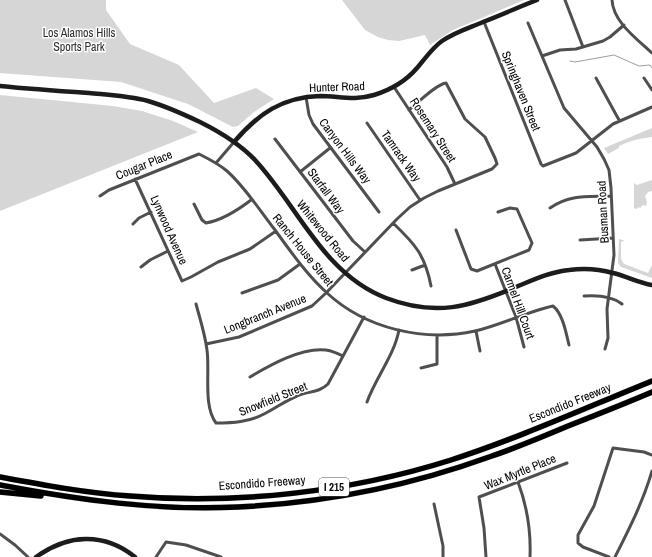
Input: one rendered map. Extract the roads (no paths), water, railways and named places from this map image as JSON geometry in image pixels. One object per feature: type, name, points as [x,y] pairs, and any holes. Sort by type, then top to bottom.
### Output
[{"type":"highway","name":"Escondido Freeway","points":[[0,477],[70,490],[151,498],[247,497],[307,491],[385,477],[449,460],[496,444],[652,381]]},
{"type":"highway","name":"Escondido Freeway","points":[[0,485],[63,497],[129,505],[217,508],[296,502],[356,493],[429,476],[489,457],[652,392]]},
{"type":"highway","points":[[0,492],[34,496],[63,497]]},
{"type":"main road","name":"Hunter Road","points":[[234,142],[250,123],[266,112],[290,101],[306,97],[320,96],[349,98],[362,97],[373,95],[394,87],[417,68],[441,42],[458,32],[537,0]]},
{"type":"main road","name":"Whitewood Road","points":[[0,86],[112,95],[149,101],[181,113],[222,134],[253,158],[262,168],[329,257],[346,273],[365,288],[404,304],[444,308],[464,306],[485,300],[543,276],[584,269],[612,272],[652,285]]},
{"type":"main road","points":[[36,557],[45,551],[60,545],[90,538],[100,539],[114,544],[126,550],[135,557]]},
{"type":"street","points":[[565,0],[583,47]]},
{"type":"street","points":[[612,0],[615,15],[652,53]]},
{"type":"street","name":"Springhaven Street","points":[[484,22],[541,164],[543,166],[576,153],[592,140]]},
{"type":"street","name":"Busman Road","points":[[528,23],[564,108],[592,140],[601,153],[609,170],[611,182],[613,238],[612,272],[606,315],[608,338],[605,349]]},
{"type":"street","points":[[542,56],[560,50],[583,47],[610,37],[624,25]]},
{"type":"street","points":[[596,78],[619,120]]},
{"type":"street","points":[[644,78],[652,90]]},
{"type":"street","name":"Longbranch Avenue","points":[[206,344],[239,337],[312,306],[410,207],[420,200],[492,169],[497,164],[496,158],[485,137],[465,119],[446,83],[437,87],[409,110]]},
{"type":"street","name":"Rosemary Street","points":[[394,87],[447,167],[455,184]]},
{"type":"street","name":"Canyon Hills Way","points":[[306,97],[309,115],[313,124],[380,212]]},
{"type":"street","points":[[592,140],[607,127],[619,120],[652,107]]},
{"type":"street","name":"Tamrack Way","points":[[367,123],[420,200]]},
{"type":"street","name":"Starfall Way","points":[[275,139],[353,241],[365,252]]},
{"type":"street","name":"Hunter Road","points":[[216,163],[234,142]]},
{"type":"street","points":[[300,172],[330,148]]},
{"type":"street","name":"Ranch House Street","points":[[196,154],[199,154],[216,163],[235,179],[311,278],[326,293],[343,306],[364,317],[381,325],[399,330],[418,334],[437,335],[476,331],[553,306],[557,309],[569,345]]},
{"type":"street","name":"Cougar Place","points":[[100,196],[109,190],[196,154]]},
{"type":"street","name":"Lynwood Avenue","points":[[135,179],[182,281],[218,262],[250,249],[276,232]]},
{"type":"street","points":[[550,208],[558,202],[570,198],[611,196]]},
{"type":"street","points":[[194,204],[202,220],[206,223],[232,213],[251,200]]},
{"type":"street","points":[[456,230],[471,269],[477,271],[530,250],[532,243],[517,209],[510,208],[498,212]]},
{"type":"street","points":[[134,224],[139,218],[151,212]]},
{"type":"street","points":[[393,223],[420,252],[431,286]]},
{"type":"street","points":[[580,240],[613,238]]},
{"type":"street","points":[[141,267],[150,260],[168,251]]},
{"type":"street","points":[[242,292],[278,280],[300,264]]},
{"type":"street","name":"Carmel Hill Court","points":[[495,264],[516,317],[524,347]]},
{"type":"street","points":[[412,270],[425,265]]},
{"type":"street","points":[[584,296],[608,297],[619,301],[622,304]]},
{"type":"street","name":"Snowfield Street","points":[[196,304],[206,344],[211,417],[216,423],[241,422],[263,415],[299,395],[323,389],[328,384],[343,356]]},
{"type":"street","points":[[250,377],[298,354],[314,349],[326,350],[343,356],[364,317]]},
{"type":"street","points":[[367,402],[372,388],[393,350],[399,330]]},
{"type":"street","points":[[476,331],[480,351]]},
{"type":"street","points":[[421,368],[437,364],[437,335]]},
{"type":"street","points":[[609,557],[583,547],[578,543],[578,535],[594,506],[613,448],[644,452],[652,455]]},
{"type":"street","name":"Wax Myrtle Place","points":[[486,557],[480,497],[567,463]]},
{"type":"street","points":[[615,557],[635,516],[652,472]]},
{"type":"street","points":[[518,482],[528,521],[530,557]]},
{"type":"street","points":[[434,504],[443,546],[443,557]]},
{"type":"street","points":[[0,534],[28,557]]},
{"type":"street","points":[[156,557],[166,542],[186,545],[221,557]]},
{"type":"waterway","points":[[570,61],[575,62],[614,55],[639,66],[650,65],[652,68]]},
{"type":"park label","name":"Los Alamos Hills Sports Park","points":[[79,40]]}]
